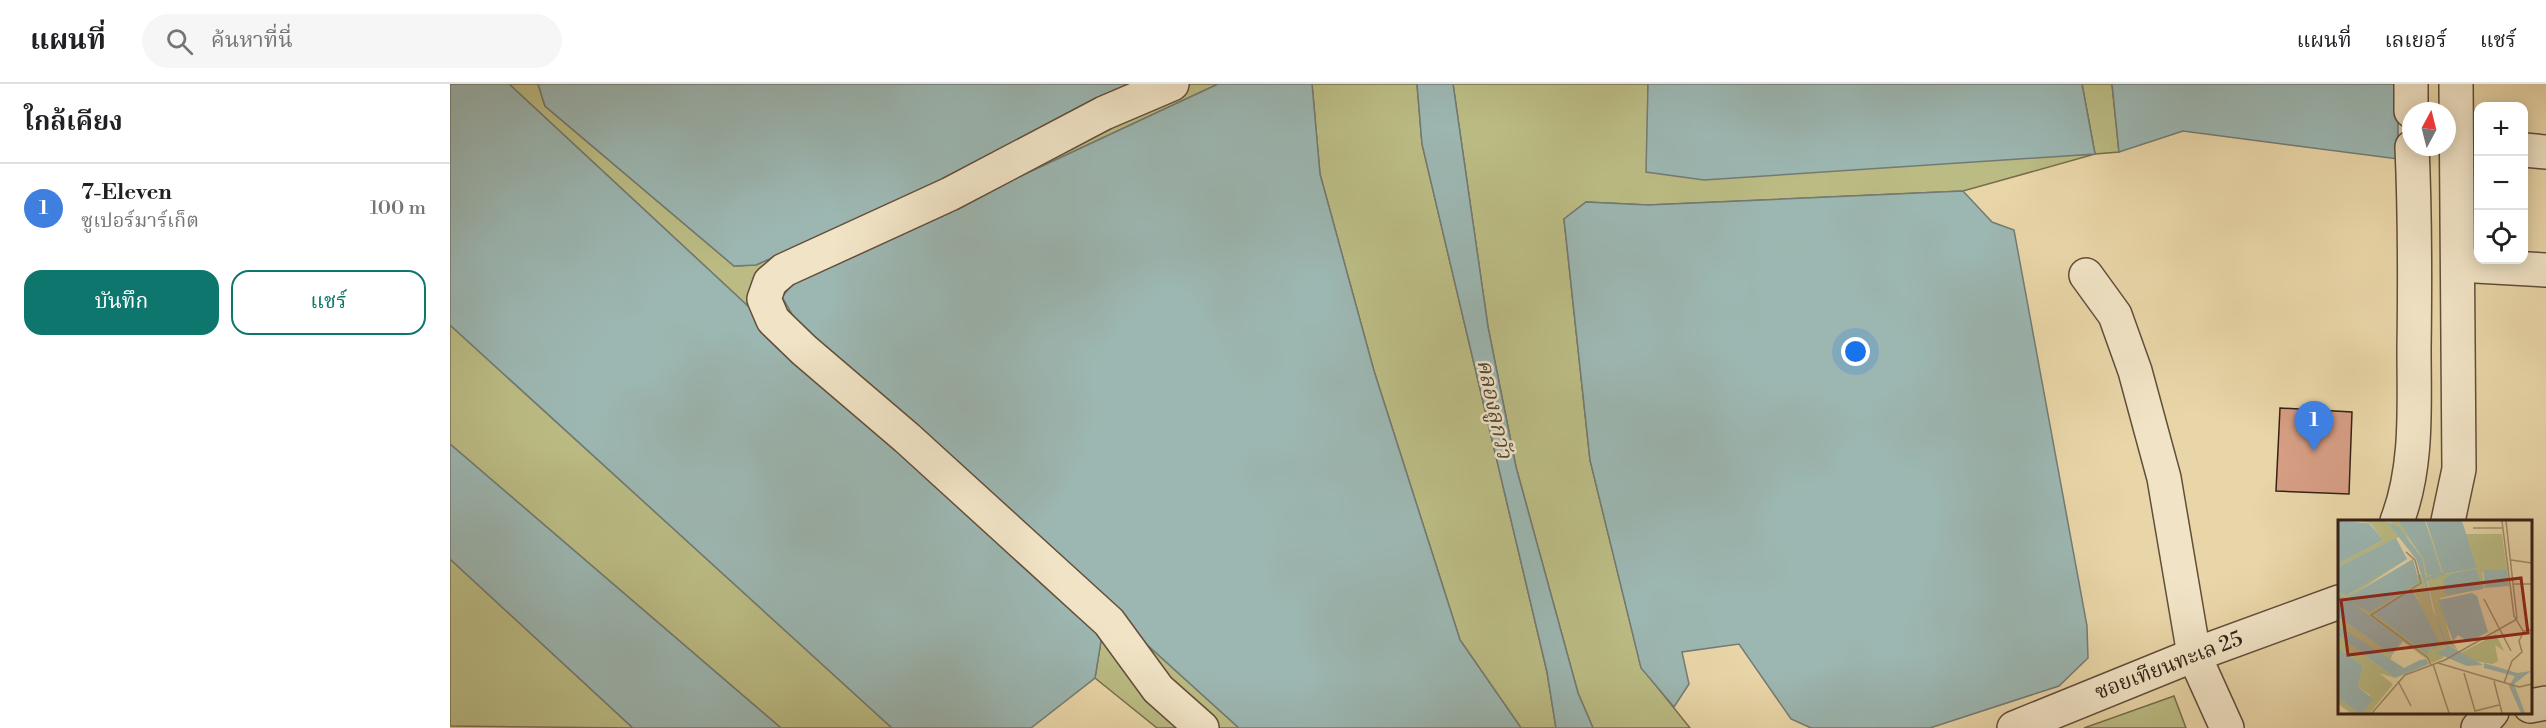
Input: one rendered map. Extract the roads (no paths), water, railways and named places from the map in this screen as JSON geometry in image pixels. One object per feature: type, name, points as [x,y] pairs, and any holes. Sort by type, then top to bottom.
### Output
[{"type":"street","points":[[1172,84],[1104,113],[950,194],[784,270],[770,282],[764,299],[773,320],[804,350],[907,438],[1109,622],[1158,690],[1198,727]]},
{"type":"street","points":[[2411,84],[2411,102]]},
{"type":"street","points":[[2448,520],[2459,469],[2458,265],[2468,145],[2456,84]]},
{"type":"street","points":[[2528,150],[2546,152]]},
{"type":"street","points":[[2406,515],[2412,462],[2415,216],[2412,156]]},
{"type":"street","points":[[2458,265],[2546,270]]},
{"type":"street","points":[[2086,275],[2115,315],[2135,370],[2164,478],[2194,655],[2227,728]]},
{"type":"street","name":"ซอยเทียนทะเล 25","points":[[2014,728],[2334,601]]},
{"type":"street","points":[[2531,706],[2546,703]]},
{"type":"street","points":[[2478,728],[2490,713]]},
{"type":"water","points":[[450,84],[509,84],[1102,635],[1095,678],[1031,728],[892,728],[450,325]]},
{"type":"water","points":[[538,84],[1156,84],[756,265],[734,266],[545,106]]},
{"type":"water","points":[[1218,84],[1312,84],[1320,174],[1374,371],[1460,640],[1521,728],[1239,728],[803,333],[782,297],[794,282]]},
{"type":"water","name":"คลองลูกวัว","points":[[1417,84],[1453,84],[1488,327],[1516,467],[1578,693],[1593,728],[1556,728],[1547,672],[1422,144]]},
{"type":"water","points":[[1648,84],[2082,84],[2095,154],[1704,180],[1646,172]]},
{"type":"water","points":[[2112,84],[2398,84],[2398,159],[2183,131],[2119,152]]},
{"type":"water","points":[[1963,191],[1992,222],[2014,230],[2087,626],[2088,658],[2059,686],[1930,728],[1811,728],[1791,719],[1739,644],[1682,652],[1689,684],[1674,707],[1641,668],[1590,460],[1564,219],[1586,202],[1648,205]]},
{"type":"water","points":[[450,444],[781,728],[633,728],[450,559]]},
{"type":"place","name":"7-Eleven","points":[[2314,451]]}]
